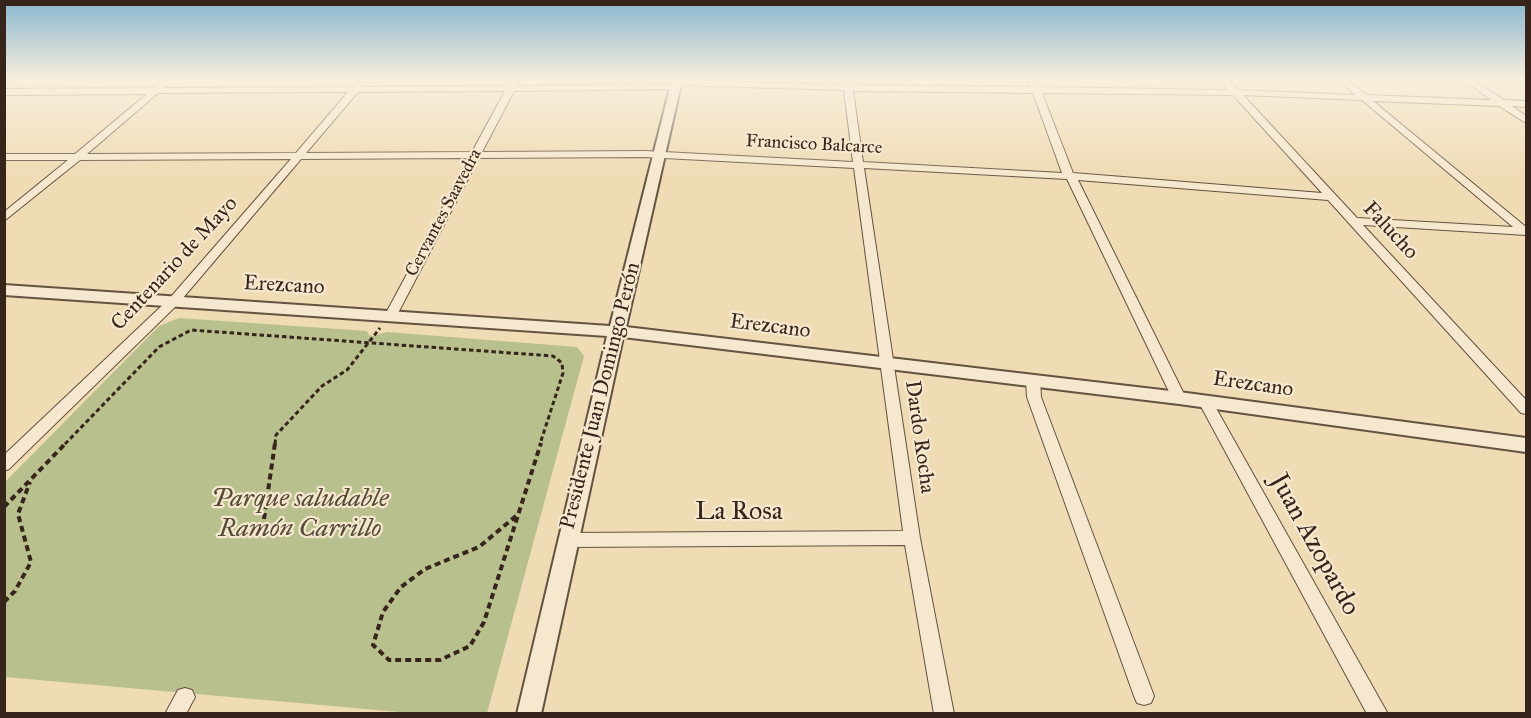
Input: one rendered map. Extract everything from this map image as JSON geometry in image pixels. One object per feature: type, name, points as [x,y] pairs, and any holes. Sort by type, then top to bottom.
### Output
[{"type":"street","points":[[4,218],[129,114]]},
{"type":"street","name":"Centenario de Mayo","points":[[4,465],[173,302],[335,114]]},
{"type":"street","name":"Cervantes Saavedra","points":[[391,315],[497,114]]},
{"type":"street","name":"Presidente Juan Domingo Perón","points":[[529,714],[567,540],[669,114]]},
{"type":"street","name":"Dardo Rocha","points":[[851,114],[912,538],[944,714]]},
{"type":"street","points":[[1045,114],[1065,169],[1071,177],[1179,398]]},
{"type":"street","name":"Falucho","points":[[1255,114],[1527,409]]},
{"type":"street","points":[[1385,114],[1526,232]]},
{"type":"street","name":"Francisco Balcarce","points":[[4,157],[659,155],[1071,177],[1332,197]]},
{"type":"street","points":[[1356,221],[1526,232]]},
{"type":"street","name":"Erezcano","points":[[4,290],[616,331],[1205,401],[1527,445]]},
{"type":"street","points":[[1033,380],[1034,397],[1144,696]]},
{"type":"street","name":"Juan Azopardo","points":[[1205,401],[1378,714]]},
{"type":"street","name":"La Rosa","points":[[567,540],[912,538]]},
{"type":"path","points":[[4,507],[159,347],[191,330],[207,330],[536,354],[553,356],[562,363],[563,373],[484,622],[470,646],[440,660],[389,660],[373,645],[383,612],[401,587],[425,569],[478,547],[516,516]]},
{"type":"path","points":[[264,519],[276,435],[322,386],[347,370],[373,336]]},
{"type":"path","points":[[4,602],[15,591],[31,562],[18,514],[31,480]]},
{"type":"green space","name":"Parque saludable Ramón Carrillo","points":[[179,318],[367,331],[373,336],[387,332],[577,347],[584,356],[487,713],[411,713],[5,677],[5,482],[159,326]]}]
